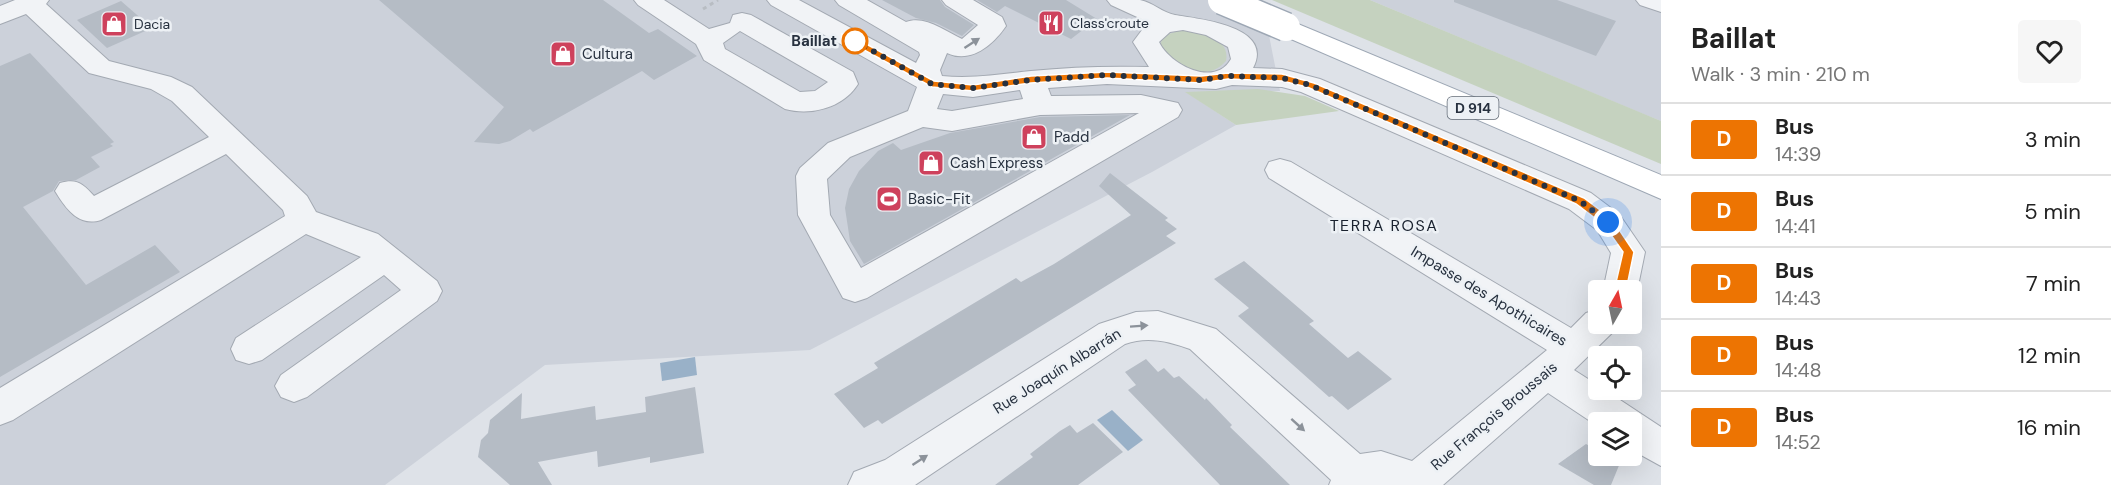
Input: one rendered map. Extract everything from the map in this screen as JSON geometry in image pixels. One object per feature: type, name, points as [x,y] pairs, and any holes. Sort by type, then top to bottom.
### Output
[{"type":"main road","name":"D 914","points":[[1229,22],[1288,24],[1661,178]]},
{"type":"main road","name":"D 914","points":[[1288,24],[1661,188]]},
{"type":"street","points":[[708,40],[778,0],[932,84],[1035,93],[1141,104],[1168,110],[855,288],[814,215],[811,176],[839,150],[920,117],[952,121],[1035,93],[1131,68],[1156,36],[1229,22],[1248,0]]},
{"type":"street","points":[[848,0],[931,47],[934,55],[926,70],[932,84],[920,117]]},
{"type":"street","points":[[864,0],[954,47],[968,48],[993,26],[993,23],[955,0]]},
{"type":"street","points":[[1649,0],[1661,4]]},
{"type":"street","points":[[0,16],[33,2],[99,67],[161,83],[182,94],[296,204],[303,220],[366,243],[386,257],[424,291],[294,386]]},
{"type":"street","points":[[658,2],[708,40],[714,54],[795,102],[822,100],[844,84],[843,78],[742,21]]},
{"type":"street","points":[[1123,2],[1156,36],[1162,66],[1185,77]]},
{"type":"street","points":[[1107,75],[1216,80],[1228,76],[1238,70],[1243,62],[1229,22]]},
{"type":"street","points":[[1229,22],[1282,78]]},
{"type":"street","points":[[1228,76],[1282,78],[1310,85],[1580,201],[1608,222],[1629,252],[1623,280]]},
{"type":"street","points":[[71,191],[90,212],[228,140]]},
{"type":"street","name":"Impasse des Apothicaires","points":[[1280,170],[1587,335]]},
{"type":"street","points":[[0,408],[303,220]]},
{"type":"street","points":[[249,349],[386,257]]},
{"type":"street","name":"Rue Joaquín Albarrán","points":[[868,485],[900,473],[1112,334],[1134,325],[1171,326],[1203,339],[1352,481]]},
{"type":"street","name":"Rue François Broussais","points":[[1415,484],[1587,335]]},
{"type":"street","points":[[1546,371],[1608,412]]},
{"type":"street","points":[[1642,436],[1661,448]]},
{"type":"street","points":[[1352,481],[1363,470],[1375,468],[1388,470],[1415,484]]},
{"type":"shaded area","points":[[0,0],[1262,0],[1280,91],[1186,92],[1236,125],[1152,172],[810,350],[545,365],[385,485],[0,485]]},
{"type":"shaded area","points":[[1370,0],[1661,0],[1661,121],[1641,113]]},
{"type":"green space","points":[[1272,0],[1370,0],[1661,121],[1661,164]]},
{"type":"green space","points":[[1181,30],[1204,34],[1218,41],[1226,53],[1226,61],[1218,68],[1200,72],[1174,61],[1159,49],[1163,36]]},
{"type":"green space","points":[[1258,89],[1305,96],[1339,111],[1236,125],[1185,92]]},
{"type":"water","points":[[695,357],[697,375],[662,381],[660,363]]},
{"type":"water","points":[[1112,410],[1143,440],[1128,451],[1097,420]]},
{"type":"building","points":[[379,0],[603,0],[649,33],[658,29],[697,56],[654,80],[642,71],[533,132],[530,129],[510,141],[499,144],[474,142],[504,107]]},
{"type":"building","points":[[882,0],[940,0],[945,7],[974,25],[962,36],[936,23],[916,18]]},
{"type":"building","points":[[977,0],[1066,0],[1097,19],[1071,39],[1005,6],[997,12]]},
{"type":"building","points":[[1454,0],[1557,0],[1616,21],[1596,56],[1454,2]]},
{"type":"building","name":"Dacia","points":[[121,1],[152,28],[107,48],[77,20]]},
{"type":"building","points":[[30,53],[114,142],[110,144],[113,146],[91,157],[100,167],[76,180],[59,181],[53,191],[23,207],[86,285],[155,245],[180,272],[0,377],[0,66]]},
{"type":"building","points":[[1130,115],[864,264],[850,241],[845,208],[849,189],[859,171],[878,151],[893,143],[901,150],[950,133],[1040,117]]},
{"type":"building","points":[[1110,173],[1168,218],[1165,220],[1177,229],[1166,236],[1176,243],[882,424],[878,420],[864,428],[834,394],[878,368],[874,363],[1016,278],[1021,282],[1054,264],[1131,215],[1099,186]]},
{"type":"building","points":[[1244,261],[1314,321],[1309,324],[1348,358],[1358,351],[1392,379],[1348,410],[1332,396],[1329,397],[1238,316],[1249,308],[1214,279]]},
{"type":"building","points":[[1146,359],[1158,372],[1164,368],[1174,378],[1179,376],[1205,400],[1206,398],[1232,425],[1230,427],[1290,485],[1220,485],[1128,390],[1136,385],[1125,372]]},
{"type":"building","points":[[695,387],[704,453],[650,463],[650,457],[598,467],[597,451],[538,462],[552,485],[510,485],[478,457],[481,440],[488,433],[490,420],[522,393],[521,419],[595,406],[596,420],[646,412],[645,397]]},
{"type":"building","points":[[1093,423],[1123,452],[1078,485],[995,485],[1033,457],[1030,454],[1060,431],[1070,425],[1077,433]]},
{"type":"building","points":[[1586,444],[1588,445],[1588,466],[1619,466],[1611,485],[1594,485],[1558,464]]},
{"type":"bus line","name":"D","points":[[845,36],[932,84],[973,88],[1031,80],[1107,75],[1185,77],[1201,80],[1216,80],[1228,76],[1282,78],[1310,85],[1580,201],[1608,222],[1629,252],[1624,280]]},
{"type":"place","name":"Class'croute","points":[[1051,23]]},
{"type":"place","name":"Dacia","points":[[114,24]]},
{"type":"place","name":"Baillat","points":[[855,41]]},
{"type":"place","name":"Cultura","points":[[563,54]]},
{"type":"place","name":"Padd","points":[[1034,137]]},
{"type":"place","name":"Cash Express","points":[[931,163]]},
{"type":"place","name":"Basic-Fit","points":[[889,199]]},
{"type":"district","name":"TERRA ROSA","points":[[1384,225]]},
{"type":"route","points":[[855,41],[932,84],[973,88],[1031,80],[1107,75],[1185,77],[1201,80],[1216,80],[1228,76],[1282,78],[1310,85],[1580,201],[1608,222]]}]
